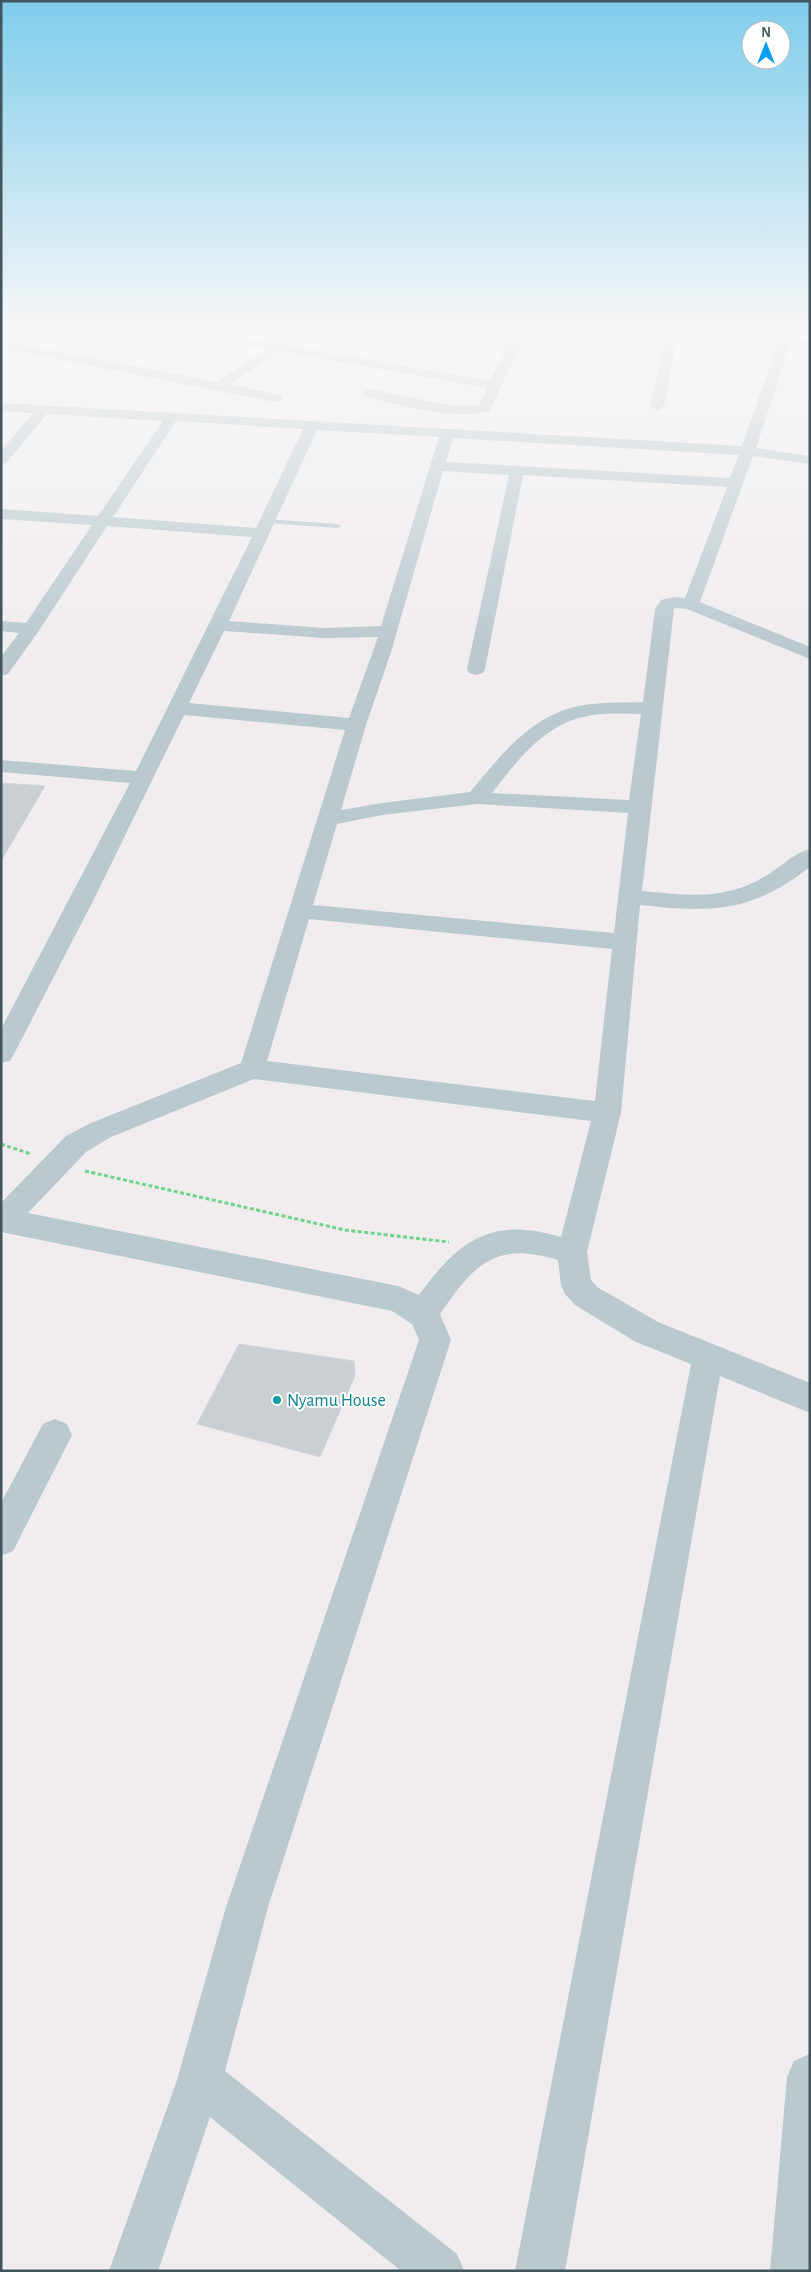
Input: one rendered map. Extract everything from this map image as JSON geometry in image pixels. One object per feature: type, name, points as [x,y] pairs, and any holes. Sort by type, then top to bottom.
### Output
[{"type":"street","points":[[1,460],[19,438]]},
{"type":"street","points":[[1,670],[31,629],[158,438]]},
{"type":"street","points":[[1,1054],[70,924],[306,438]]},
{"type":"street","points":[[252,1068],[356,725],[388,631],[445,438]]},
{"type":"street","points":[[531,438],[748,451],[810,460]]},
{"type":"street","points":[[690,604],[752,438]]},
{"type":"street","points":[[437,466],[736,483]]},
{"type":"street","points":[[476,669],[517,470]]},
{"type":"street","points":[[1,514],[102,522],[264,527]]},
{"type":"street","points":[[810,654],[690,604],[674,602],[667,604],[664,608],[639,807],[607,1113],[572,1252],[576,1285],[586,1296],[647,1332],[810,1398]]},
{"type":"street","points":[[216,625],[324,633],[388,631]]},
{"type":"street","points":[[1,626],[31,629]]},
{"type":"street","points":[[176,708],[356,725]]},
{"type":"street","points":[[477,798],[517,750],[540,731],[560,718],[581,712],[598,710],[651,708]]},
{"type":"street","points":[[1,766],[142,778]]},
{"type":"street","points":[[328,819],[382,809],[477,798],[639,807]]},
{"type":"street","points":[[630,897],[704,903],[732,899],[758,891],[810,856]]},
{"type":"street","points":[[300,911],[625,942]]},
{"type":"street","points":[[2,1220],[76,1144],[101,1130],[252,1068],[607,1113]]},
{"type":"street","points":[[2,1220],[398,1299],[423,1312],[431,1324],[435,1340],[247,1907],[200,2080],[133,2271]]},
{"type":"street","points":[[423,1312],[454,1272],[484,1246],[509,1240],[518,1240],[535,1242],[572,1252]]},
{"type":"street","points":[[540,2271],[708,1356]]},
{"type":"street","points":[[1,1539],[55,1435]]},
{"type":"street","points":[[795,2271],[810,2077]]},
{"type":"street","points":[[200,2080],[440,2271]]},
{"type":"lane","points":[[264,527],[338,526]]},
{"type":"path","points":[[1,1144],[56,1163],[96,1174],[345,1230],[484,1246]]},
{"type":"building","points":[[1,783],[45,786],[1,861]]},
{"type":"building","name":"Nyamu House","points":[[239,1344],[354,1361],[355,1376],[320,1457],[197,1424]]},
{"type":"place","name":"Nyamu House","points":[[277,1400]]}]
